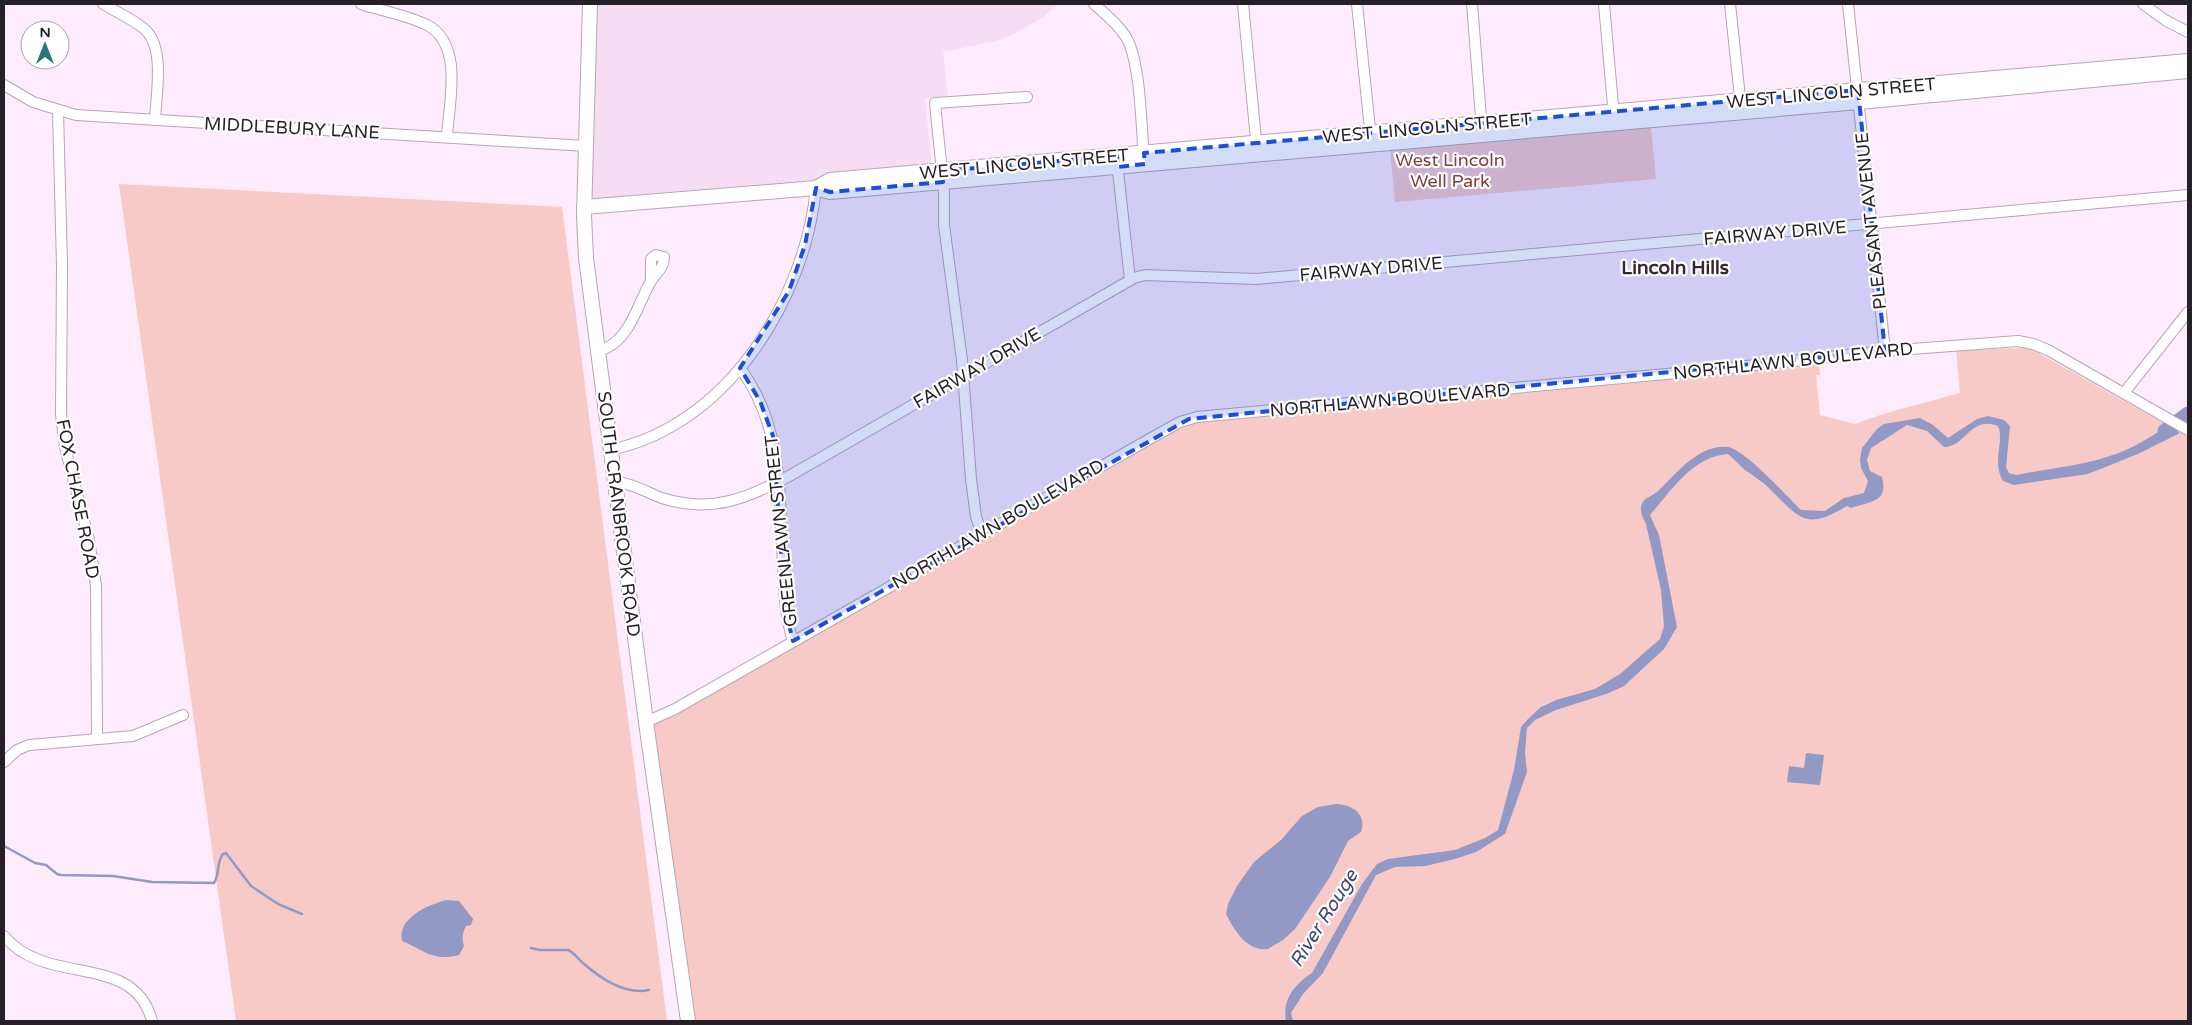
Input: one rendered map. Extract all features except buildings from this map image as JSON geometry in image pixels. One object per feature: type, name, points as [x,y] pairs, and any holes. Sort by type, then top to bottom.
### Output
[{"type":"street","points":[[103,4],[144,28],[155,42],[157,60],[155,120]]},
{"type":"street","points":[[361,4],[428,25],[445,42],[451,63],[447,136]]},
{"type":"street","name":"SOUTH CRANBROOK ROAD","points":[[590,4],[584,207],[586,258],[646,722],[688,1021]]},
{"type":"street","points":[[1094,4],[1122,32],[1131,48],[1145,158]]},
{"type":"street","points":[[1243,4],[1257,149]]},
{"type":"street","points":[[1357,4],[1371,139]]},
{"type":"street","points":[[1472,4],[1482,129]]},
{"type":"street","points":[[1604,4],[1614,118]]},
{"type":"street","points":[[1730,4],[1741,106]]},
{"type":"street","name":"PLEASANT AVENUE","points":[[1848,4],[1885,351]]},
{"type":"street","points":[[2143,4],[2165,20],[2188,32]]},
{"type":"street","name":"WEST LINCOLN STREET","points":[[584,207],[816,188],[830,192],[942,177],[1859,96],[2041,79],[2188,61]]},
{"type":"street","name":"WEST LINCOLN STREET","points":[[2041,79],[2188,71]]},
{"type":"street","name":"MIDDLEBURY LANE","points":[[4,85],[32,102],[58,111],[90,117],[447,136],[586,146]]},
{"type":"street","points":[[982,533],[975,508],[963,376],[948,258],[935,103],[1027,97]]},
{"type":"street","name":"FOX CHASE ROAD","points":[[58,111],[62,265],[61,414],[65,447],[85,525],[96,580],[97,738]]},
{"type":"street","points":[[1117,161],[1130,280]]},
{"type":"street","points":[[610,450],[642,441],[669,427],[717,392],[740,368],[765,334],[789,292],[805,244],[816,188]]},
{"type":"street","name":"FAIRWAY DRIVE","points":[[615,482],[630,484],[671,500],[700,505],[735,501],[777,482],[1130,280],[1151,274],[1256,279],[2188,195]]},
{"type":"street","points":[[598,351],[607,349],[615,342],[634,318],[651,281]]},
{"type":"street","points":[[2124,392],[2188,312]]},
{"type":"street","name":"NORTHLAWN BOULEVARD","points":[[646,722],[675,709],[982,533],[1188,419],[1228,413],[2009,341],[2027,342],[2048,350],[2188,430]]},
{"type":"street","name":"GREENLAWN STREET","points":[[740,368],[756,392],[771,426],[777,482],[785,608],[793,641]]},
{"type":"street","points":[[4,762],[17,750],[29,745],[142,733],[183,716]]},
{"type":"street","points":[[4,936],[16,948],[44,964],[104,975],[123,982],[141,997],[152,1021]]},
{"type":"highlighted area","points":[[1858,90],[1885,351],[1211,415],[1189,419],[793,641],[785,608],[773,436],[760,401],[740,368],[789,291],[805,245],[816,188],[830,192],[943,182],[941,171],[1117,156],[1118,167],[1145,164],[1144,153]]},
{"type":"shaded area","points":[[590,4],[1058,4],[1043,17],[1012,35],[996,41],[943,52],[948,96],[925,98],[933,178],[584,207]]},
{"type":"green space","name":"West Lincoln Well Park","points":[[1651,127],[1656,179],[1395,202],[1390,149]]},
{"type":"green space","points":[[119,184],[562,207],[667,1021],[236,1021]]},
{"type":"green space","points":[[2030,348],[2188,437],[2188,1021],[690,1021],[651,721],[1184,417],[1743,364],[1819,364],[1820,375],[1816,375],[1820,415],[1855,424],[1883,414],[1960,393],[1956,350]]},
{"type":"water","name":"River Rouge","points":[[1988,416],[2004,420],[2010,426],[2006,467],[2009,473],[2016,475],[2077,464],[2113,455],[2149,438],[2168,425],[2180,433],[2138,454],[2088,474],[2014,485],[2003,481],[1998,466],[2000,432],[1998,426],[1981,425],[1974,428],[1958,442],[1944,447],[1927,431],[1907,425],[1871,448],[1867,460],[1870,471],[1882,477],[1883,486],[1883,492],[1876,500],[1851,508],[1847,506],[1833,514],[1812,519],[1796,514],[1766,485],[1745,470],[1728,454],[1715,456],[1693,468],[1650,515],[1659,535],[1677,627],[1664,649],[1624,686],[1609,693],[1556,710],[1535,720],[1527,728],[1525,753],[1527,772],[1505,834],[1476,852],[1455,859],[1425,866],[1395,867],[1376,875],[1323,973],[1303,994],[1291,1013],[1293,1021],[1286,1021],[1286,1006],[1291,993],[1300,982],[1312,973],[1362,884],[1377,864],[1388,859],[1455,850],[1485,838],[1498,830],[1514,770],[1521,727],[1541,707],[1556,700],[1595,689],[1620,674],[1660,639],[1664,626],[1661,590],[1641,508],[1644,500],[1658,491],[1689,461],[1708,450],[1717,447],[1728,447],[1755,464],[1801,510],[1825,511],[1844,498],[1864,493],[1868,481],[1861,468],[1862,448],[1877,429],[1884,424],[1920,418],[1933,425],[1948,438],[1977,419]]},
{"type":"water","points":[[1806,753],[1824,755],[1820,785],[1787,782],[1789,766],[1804,768]]},
{"type":"water","points":[[1336,804],[1348,806],[1357,811],[1362,820],[1361,832],[1348,841],[1330,877],[1295,929],[1283,940],[1268,949],[1254,947],[1242,939],[1226,914],[1228,904],[1237,886],[1254,862],[1281,840],[1302,816],[1318,807]]},
{"type":"water","points":[[446,900],[459,901],[473,919],[471,925],[466,926],[463,936],[464,946],[459,955],[450,957],[435,956],[402,941],[404,926],[409,919],[423,909]]},
{"type":"waterway","name":"River Rouge","points":[[2165,431],[2188,414]]},
{"type":"waterway","points":[[4,846],[35,863],[46,865],[61,875],[113,876],[152,882],[214,883],[221,857],[226,853],[251,886],[278,904],[302,914]]},
{"type":"waterway","points":[[531,948],[540,950],[568,950],[597,974],[613,984],[631,990],[649,990]]},
{"type":"district","name":"Lincoln Hills","points":[[1675,267]]}]
